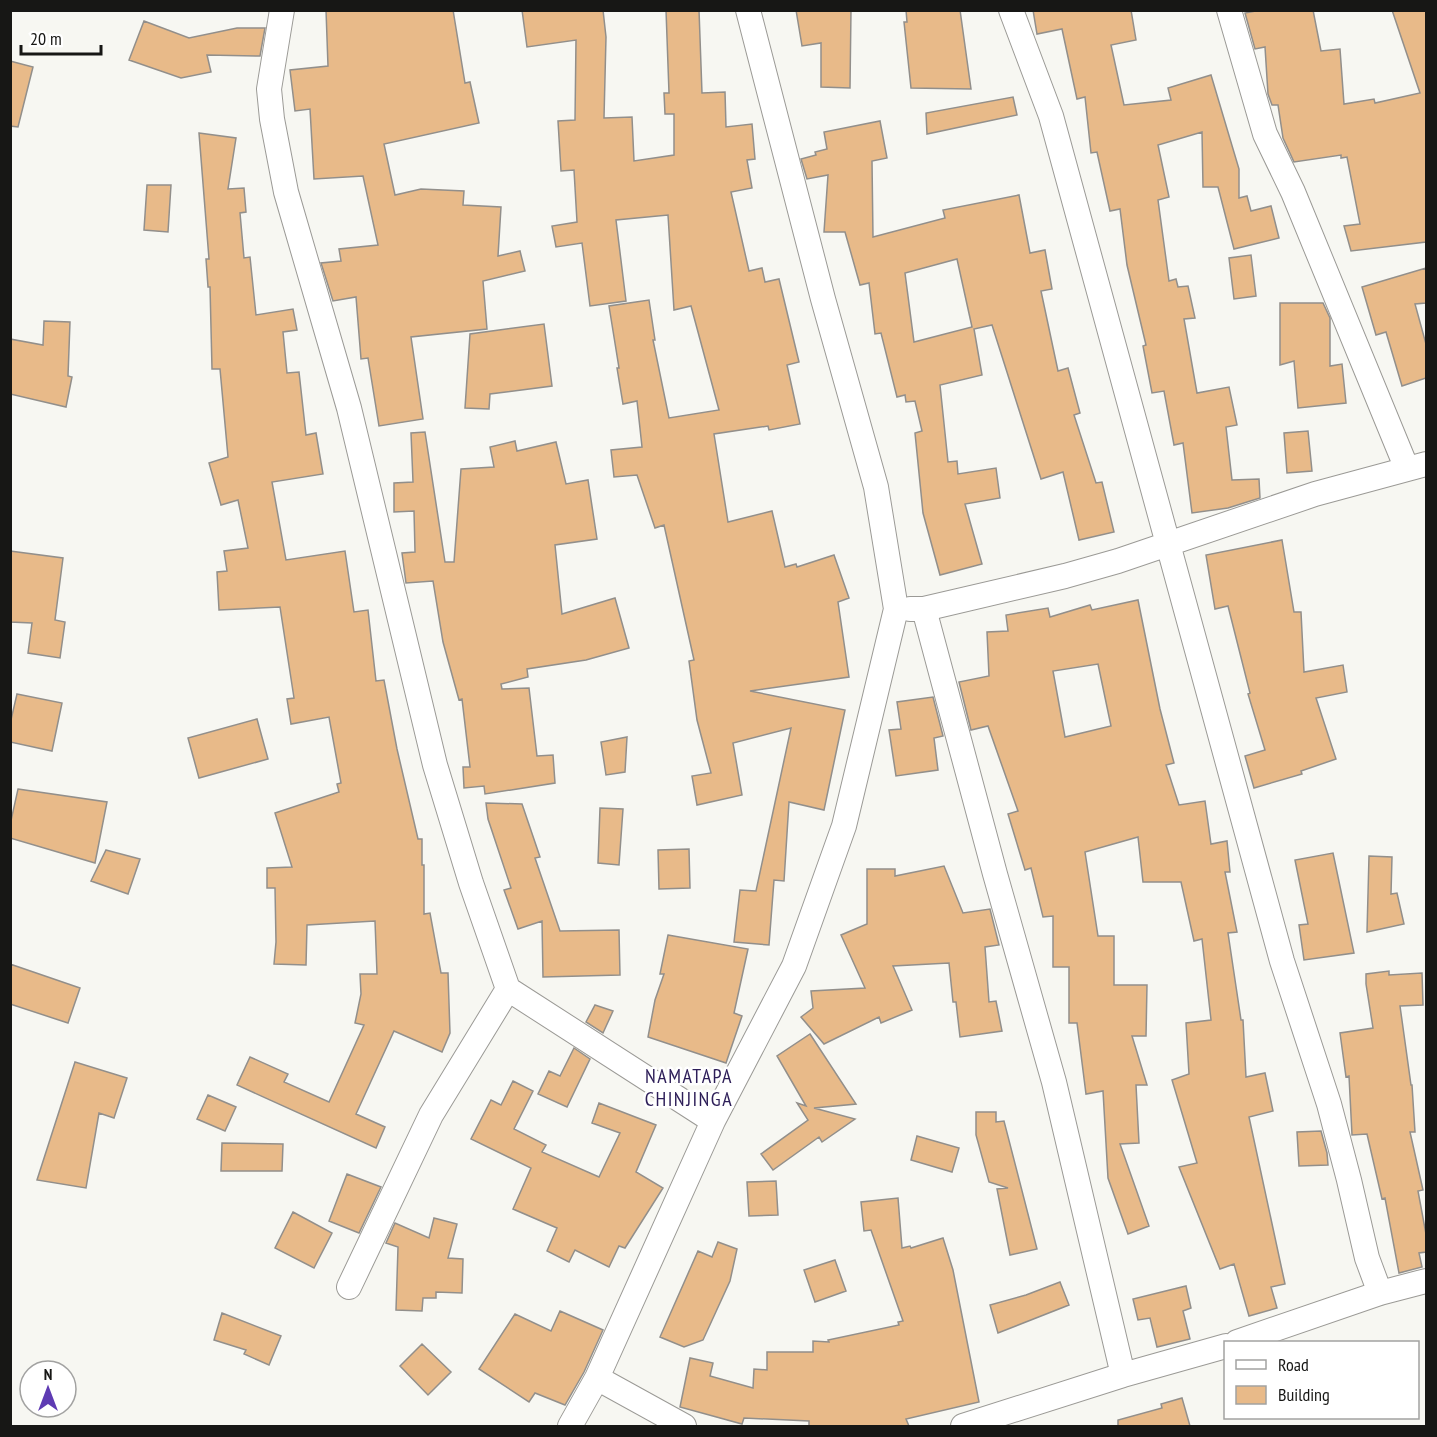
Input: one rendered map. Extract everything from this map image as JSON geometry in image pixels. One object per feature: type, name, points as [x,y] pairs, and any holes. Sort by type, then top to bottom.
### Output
[{"type":"street","points":[[282,10],[269,89],[272,119],[286,192],[349,408],[435,765],[471,883],[508,989],[713,1121]]},
{"type":"street","points":[[570,1426],[597,1378],[713,1121],[794,966],[844,826],[896,609],[876,487],[823,299],[748,10]]},
{"type":"street","points":[[1011,10],[1051,116],[1282,961],[1339,1139],[1366,1258],[1380,1293]]},
{"type":"street","points":[[896,609],[924,609],[1065,576],[1315,494],[1417,466],[1265,134],[1229,10]]},
{"type":"street","points":[[924,609],[1054,1082],[1123,1375]]},
{"type":"street","points":[[349,1287],[431,1114],[508,989]]},
{"type":"street","points":[[1240,1341],[1380,1293],[1426,1281]]},
{"type":"street","points":[[963,1426],[1123,1375],[1224,1347]]},
{"type":"street","points":[[597,1378],[684,1426]]},
{"type":"building","points":[[326,10],[453,10],[465,83],[470,82],[479,123],[384,144],[395,195],[421,189],[464,191],[463,205],[501,207],[498,256],[520,251],[525,271],[483,281],[487,329],[411,337],[423,419],[379,426],[368,358],[361,359],[356,297],[333,301],[321,263],[341,261],[339,249],[378,245],[363,176],[314,179],[310,109],[295,111],[290,70],[328,66]]},
{"type":"building","points":[[522,10],[603,10],[606,37],[604,118],[632,117],[634,161],[674,155],[674,114],[665,114],[664,93],[669,93],[666,10],[699,10],[702,93],[725,92],[726,127],[752,124],[755,159],[747,160],[752,188],[731,192],[749,271],[762,268],[765,282],[779,279],[799,362],[787,365],[800,424],[769,430],[768,426],[714,434],[728,522],[772,511],[785,567],[796,564],[797,567],[834,555],[849,598],[838,602],[849,677],[750,691],[845,710],[824,810],[789,802],[784,881],[774,880],[769,945],[734,942],[740,890],[756,891],[791,728],[733,743],[742,795],[697,805],[692,776],[711,773],[697,720],[689,661],[694,660],[664,525],[655,528],[637,475],[614,477],[611,450],[642,447],[637,401],[623,404],[609,306],[649,300],[655,340],[653,340],[669,418],[719,410],[691,306],[674,310],[668,215],[616,220],[626,301],[590,306],[582,243],[556,247],[552,226],[577,222],[574,170],[561,171],[558,121],[575,120],[576,40],[527,47]]},
{"type":"building","points":[[796,10],[851,10],[850,88],[821,87],[821,43],[802,46]]},
{"type":"building","points":[[906,10],[960,10],[971,89],[911,88],[904,22],[907,22]]},
{"type":"building","points":[[1033,10],[1131,10],[1136,40],[1111,45],[1124,105],[1171,100],[1168,88],[1211,75],[1239,169],[1239,198],[1247,196],[1251,211],[1271,206],[1279,238],[1234,249],[1218,187],[1203,187],[1202,132],[1158,145],[1169,197],[1158,200],[1169,281],[1176,279],[1178,287],[1188,286],[1195,318],[1184,319],[1197,393],[1229,387],[1237,425],[1226,427],[1232,480],[1259,479],[1260,498],[1228,508],[1192,513],[1183,443],[1174,445],[1164,391],[1152,393],[1143,346],[1146,345],[1127,265],[1120,209],[1110,211],[1097,152],[1091,153],[1085,97],[1077,99],[1062,29],[1037,34]]},
{"type":"building","points":[[1261,10],[1313,10],[1321,51],[1340,49],[1344,104],[1374,99],[1375,103],[1420,93],[1392,10],[1426,10],[1426,242],[1351,251],[1344,226],[1360,224],[1347,157],[1341,158],[1341,155],[1294,162],[1283,138],[1278,105],[1272,105],[1268,94],[1265,47],[1255,49],[1245,13]]},
{"type":"building","points":[[144,21],[189,38],[237,28],[265,28],[260,56],[207,55],[211,72],[181,78],[129,60]]},
{"type":"building","points":[[10,61],[33,67],[18,127],[10,126]]},
{"type":"building","points":[[1013,97],[1017,115],[927,134],[926,113]]},
{"type":"building","points":[[880,121],[887,158],[872,161],[873,237],[945,218],[943,210],[1019,195],[1030,253],[1045,250],[1052,289],[1041,291],[1058,371],[1068,368],[1080,413],[1074,415],[1096,483],[1102,482],[1114,532],[1079,540],[1063,472],[1041,479],[992,325],[974,329],[982,375],[940,385],[948,462],[957,461],[958,474],[996,468],[1000,498],[965,504],[982,564],[940,575],[923,513],[915,433],[922,431],[915,401],[906,402],[905,395],[897,397],[881,333],[875,334],[869,283],[860,285],[845,232],[824,232],[828,175],[807,179],[801,159],[827,149],[824,132]],"holes":[[[957,259],[972,327],[914,342],[905,273]]]},
{"type":"building","points":[[199,133],[236,138],[228,189],[244,188],[246,212],[240,213],[244,258],[250,257],[256,315],[293,309],[297,330],[283,332],[287,373],[299,372],[306,435],[316,433],[323,474],[272,482],[286,560],[345,551],[354,612],[368,610],[376,681],[384,680],[418,839],[422,839],[424,914],[430,913],[441,973],[448,973],[450,1033],[442,1052],[394,1031],[356,1114],[385,1127],[376,1148],[237,1085],[250,1057],[288,1074],[284,1082],[329,1102],[364,1025],[355,1023],[361,994],[360,974],[377,974],[375,921],[307,925],[306,965],[274,964],[275,888],[267,888],[267,868],[292,867],[275,813],[339,792],[337,784],[341,783],[329,717],[291,724],[287,699],[294,698],[280,607],[219,610],[217,572],[227,571],[224,551],[248,548],[238,500],[221,505],[209,463],[228,457],[220,369],[212,369],[210,287],[208,287],[206,259],[209,259]]},
{"type":"building","points":[[147,185],[171,185],[168,232],[144,230]]},
{"type":"building","points":[[1251,255],[1256,296],[1234,299],[1229,258]]},
{"type":"building","points":[[1426,268],[1426,303],[1415,304],[1426,344],[1426,378],[1402,386],[1386,332],[1376,335],[1362,287]]},
{"type":"building","points":[[1280,303],[1323,303],[1330,318],[1330,366],[1342,364],[1346,403],[1298,408],[1294,361],[1280,365]]},
{"type":"building","points":[[44,321],[70,322],[68,376],[72,377],[66,407],[10,394],[10,339],[43,345]]},
{"type":"building","points":[[544,324],[552,386],[490,394],[489,409],[465,408],[470,334]]},
{"type":"building","points":[[1308,431],[1312,471],[1287,473],[1284,433]]},
{"type":"building","points":[[425,432],[445,562],[454,562],[461,469],[494,467],[490,447],[515,441],[517,451],[556,442],[566,484],[588,480],[597,539],[555,545],[562,614],[615,598],[629,648],[586,660],[527,669],[528,677],[501,684],[502,689],[529,688],[537,756],[553,755],[555,783],[485,794],[484,786],[464,788],[463,767],[470,767],[462,699],[459,700],[443,642],[433,581],[406,583],[402,553],[415,552],[414,511],[394,512],[394,483],[413,482],[411,433]]},
{"type":"building","points":[[1282,540],[1294,612],[1301,612],[1304,672],[1343,665],[1347,692],[1316,698],[1336,759],[1301,771],[1302,774],[1254,788],[1245,756],[1265,750],[1248,694],[1250,693],[1228,606],[1215,609],[1206,555]]},
{"type":"building","points":[[10,551],[63,558],[55,620],[65,622],[60,658],[28,653],[32,623],[10,622]]},
{"type":"building","points":[[1138,600],[1160,709],[1174,763],[1166,765],[1179,805],[1205,801],[1211,844],[1227,841],[1230,872],[1225,872],[1237,932],[1228,933],[1241,1020],[1243,1020],[1246,1077],[1265,1073],[1273,1111],[1249,1117],[1285,1284],[1271,1287],[1277,1308],[1249,1316],[1234,1264],[1220,1269],[1179,1167],[1197,1163],[1172,1080],[1189,1074],[1186,1023],[1211,1020],[1202,939],[1194,941],[1181,882],[1143,882],[1138,837],[1085,852],[1098,936],[1114,936],[1114,985],[1147,985],[1146,1036],[1132,1036],[1147,1085],[1136,1085],[1139,1143],[1120,1144],[1149,1226],[1128,1234],[1108,1178],[1103,1091],[1086,1094],[1077,1023],[1069,1023],[1069,967],[1053,967],[1053,916],[1043,917],[1031,868],[1025,870],[1008,814],[1018,811],[988,726],[971,730],[959,682],[989,676],[987,632],[1008,631],[1006,615],[1048,608],[1050,617],[1090,605],[1092,610]],"holes":[[[1098,664],[1111,726],[1065,737],[1053,671]]]},
{"type":"building","points":[[17,694],[62,703],[52,751],[10,742],[10,724]]},
{"type":"building","points":[[933,697],[943,736],[934,738],[938,770],[896,776],[889,730],[901,729],[897,702]]},
{"type":"building","points":[[257,719],[268,759],[199,778],[188,738]]},
{"type":"building","points":[[627,737],[625,772],[606,775],[601,742]]},
{"type":"building","points":[[18,789],[107,802],[95,863],[10,838],[10,825]]},
{"type":"building","points":[[486,803],[522,804],[540,857],[535,858],[560,931],[619,930],[620,975],[543,977],[542,921],[518,929],[504,890],[511,888],[488,819]]},
{"type":"building","points":[[600,808],[623,809],[619,865],[598,863]]},
{"type":"building","points":[[689,849],[690,888],[659,889],[658,850]]},
{"type":"building","points":[[106,850],[140,859],[128,894],[91,881]]},
{"type":"building","points":[[1333,853],[1354,953],[1304,960],[1299,925],[1308,924],[1295,860]]},
{"type":"building","points":[[1369,856],[1392,857],[1391,894],[1397,893],[1404,924],[1367,932]]},
{"type":"building","points":[[944,866],[963,913],[990,909],[999,945],[985,947],[989,1002],[996,1001],[1002,1031],[960,1037],[949,963],[893,966],[912,1010],[881,1023],[879,1017],[824,1044],[801,1017],[813,1008],[811,991],[865,988],[841,935],[867,924],[867,869],[895,869],[895,876]]},
{"type":"building","points":[[668,935],[748,949],[734,1013],[742,1016],[726,1063],[648,1037],[655,1000],[664,974],[660,974]]},
{"type":"building","points":[[10,964],[80,988],[68,1023],[10,1004]]},
{"type":"building","points":[[1389,971],[1389,975],[1422,973],[1423,1005],[1400,1006],[1412,1085],[1415,1132],[1410,1132],[1423,1190],[1418,1191],[1426,1234],[1426,1252],[1419,1253],[1422,1267],[1399,1273],[1385,1198],[1382,1199],[1367,1134],[1352,1135],[1349,1076],[1346,1077],[1340,1033],[1373,1028],[1366,974]]},
{"type":"building","points":[[595,1005],[613,1011],[603,1033],[586,1022]]},
{"type":"building","points":[[810,1034],[856,1104],[814,1108],[855,1119],[822,1142],[819,1137],[773,1170],[761,1154],[808,1120],[797,1103],[806,1106],[777,1056]]},
{"type":"building","points":[[574,1048],[590,1059],[567,1107],[538,1094],[549,1071],[560,1076]]},
{"type":"building","points":[[75,1062],[127,1078],[114,1118],[99,1113],[86,1188],[37,1180]]},
{"type":"building","points":[[513,1081],[533,1091],[514,1129],[546,1145],[542,1152],[599,1177],[620,1133],[592,1123],[599,1103],[656,1125],[636,1172],[663,1188],[625,1248],[619,1246],[609,1267],[575,1250],[569,1262],[547,1251],[557,1228],[513,1209],[531,1168],[471,1139],[491,1100],[501,1105]]},
{"type":"building","points":[[208,1095],[236,1107],[225,1131],[197,1119]]},
{"type":"building","points":[[976,1112],[996,1112],[996,1122],[1004,1121],[1037,1249],[1010,1255],[997,1189],[1008,1188],[989,1182],[976,1135]]},
{"type":"building","points":[[1321,1131],[1328,1165],[1299,1166],[1297,1132]]},
{"type":"building","points":[[917,1136],[959,1148],[952,1172],[911,1160]]},
{"type":"building","points":[[222,1143],[283,1144],[282,1171],[221,1171]]},
{"type":"building","points":[[347,1174],[381,1187],[359,1233],[329,1221]]},
{"type":"building","points":[[776,1181],[778,1215],[749,1216],[747,1182]]},
{"type":"building","points":[[898,1198],[902,1248],[910,1246],[911,1248],[943,1238],[953,1270],[979,1402],[906,1419],[909,1426],[809,1426],[809,1421],[744,1418],[742,1424],[680,1407],[690,1358],[713,1363],[710,1376],[753,1388],[754,1369],[767,1370],[767,1352],[813,1352],[813,1341],[829,1342],[828,1340],[899,1325],[898,1322],[903,1321],[871,1230],[864,1231],[861,1202]]},
{"type":"building","points":[[293,1212],[332,1233],[314,1268],[275,1248]]},
{"type":"building","points":[[434,1218],[457,1224],[448,1258],[463,1259],[462,1293],[436,1292],[436,1298],[423,1298],[422,1311],[396,1310],[398,1247],[386,1243],[395,1223],[429,1238]]},
{"type":"building","points":[[718,1242],[737,1249],[730,1281],[703,1340],[684,1347],[660,1337],[698,1251],[712,1257]]},
{"type":"building","points":[[835,1260],[846,1291],[815,1302],[804,1270]]},
{"type":"building","points":[[1060,1282],[1069,1305],[998,1333],[990,1305]]},
{"type":"building","points":[[1186,1286],[1191,1308],[1183,1311],[1190,1339],[1157,1347],[1150,1318],[1138,1320],[1133,1299]]},
{"type":"building","points":[[560,1311],[603,1330],[584,1372],[565,1405],[535,1393],[529,1402],[479,1369],[515,1314],[551,1331]]},
{"type":"building","points":[[222,1313],[281,1336],[269,1365],[244,1354],[246,1350],[214,1340]]},
{"type":"building","points":[[422,1344],[451,1372],[428,1395],[400,1366]]},
{"type":"building","points":[[1182,1398],[1190,1426],[1118,1426],[1118,1420],[1162,1408],[1161,1404]]},
{"type":"district","name":"NAMATAPA CHINJINGA","points":[[689,1088]]}]
